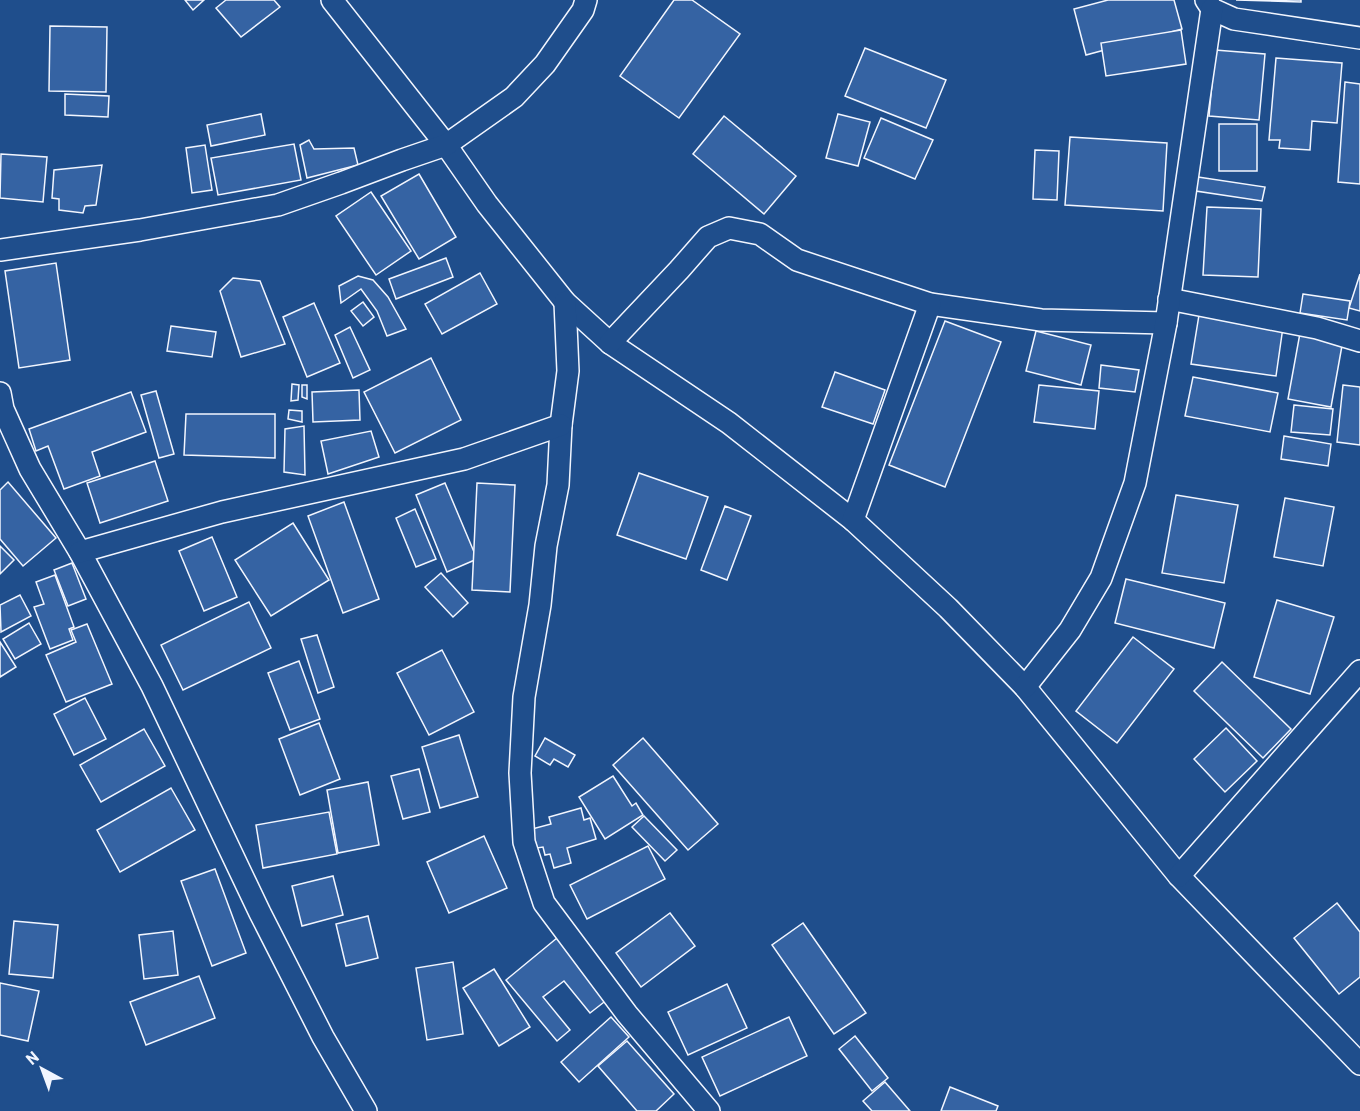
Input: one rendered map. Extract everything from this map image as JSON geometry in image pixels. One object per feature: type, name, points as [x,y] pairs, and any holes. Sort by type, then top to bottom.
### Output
[{"type":"street","points":[[332,0],[446,145],[487,204],[565,302],[610,344],[729,423],[854,520],[948,608],[1025,687],[1179,876],[1360,1064]]},
{"type":"street","points":[[0,250],[140,230],[278,205],[446,145],[514,97],[545,64],[583,10],[586,0]]},
{"type":"street","points":[[1025,687],[1070,630],[1101,578],[1135,483],[1166,323],[1209,4],[1234,20],[1360,38]]},
{"type":"street","points":[[610,344],[708,237],[729,228],[760,234],[797,260],[930,304],[1041,320],[1166,323]]},
{"type":"street","points":[[1169,299],[1317,328],[1360,341]]},
{"type":"street","points":[[565,302],[568,371],[561,425],[558,485],[546,546],[540,605],[524,697],[520,773],[524,842],[544,903],[627,1014],[709,1111]]},
{"type":"street","points":[[854,520],[930,304]]},
{"type":"street","points":[[0,393],[3,409],[30,469],[80,552],[152,686],[260,914],[323,1037],[366,1111]]},
{"type":"street","points":[[80,552],[222,512],[464,459],[561,425]]},
{"type":"street","points":[[1179,876],[1360,671]]},
{"type":"building","points":[[185,0],[204,0],[193,10]]},
{"type":"building","points":[[226,0],[274,0],[280,7],[241,37],[216,8]]},
{"type":"building","points":[[674,0],[692,0],[740,34],[679,118],[620,76]]},
{"type":"building","points":[[1108,0],[1174,0],[1182,29],[1086,55],[1074,9]]},
{"type":"building","points":[[1236,0],[1301,0],[1301,2]]},
{"type":"building","points":[[50,26],[107,27],[106,92],[49,91]]},
{"type":"building","points":[[1181,30],[1186,64],[1106,76],[1101,43]]},
{"type":"building","points":[[865,48],[946,80],[926,128],[845,96]]},
{"type":"building","points":[[1215,50],[1265,54],[1259,120],[1209,116]]},
{"type":"building","points":[[1276,58],[1342,63],[1337,123],[1312,121],[1310,150],[1279,148],[1280,140],[1269,140]]},
{"type":"building","points":[[1345,82],[1360,84],[1360,184],[1338,182]]},
{"type":"building","points":[[65,94],[109,96],[108,117],[65,115]]},
{"type":"building","points":[[261,114],[265,135],[211,146],[207,125]]},
{"type":"building","points":[[838,114],[870,122],[858,166],[826,158]]},
{"type":"building","points":[[724,116],[796,176],[764,214],[693,154]]},
{"type":"building","points":[[881,118],[933,140],[915,179],[864,158]]},
{"type":"building","points":[[1219,124],[1257,124],[1257,171],[1219,171]]},
{"type":"building","points":[[1070,137],[1167,143],[1163,211],[1065,205]]},
{"type":"building","points":[[309,140],[314,149],[354,148],[358,165],[307,178],[300,145]]},
{"type":"building","points":[[294,144],[301,180],[218,195],[211,158]]},
{"type":"building","points":[[205,145],[212,190],[192,193],[186,148]]},
{"type":"building","points":[[1035,150],[1059,151],[1057,200],[1033,199]]},
{"type":"building","points":[[1,154],[47,157],[43,202],[0,198]]},
{"type":"building","points":[[102,165],[96,205],[85,206],[83,213],[59,210],[59,199],[52,198],[54,170]]},
{"type":"building","points":[[419,174],[456,237],[419,259],[381,196]]},
{"type":"building","points":[[1198,177],[1265,187],[1262,201],[1196,191]]},
{"type":"building","points":[[371,192],[411,251],[376,275],[336,216]]},
{"type":"building","points":[[1207,207],[1261,209],[1258,277],[1203,275]]},
{"type":"building","points":[[446,258],[453,277],[396,299],[389,279]]},
{"type":"building","points":[[56,263],[70,360],[19,368],[5,271]]},
{"type":"building","points":[[480,273],[497,304],[442,334],[425,304]]},
{"type":"building","points":[[1360,274],[1360,311],[1349,308]]},
{"type":"building","points":[[358,276],[373,280],[388,297],[406,329],[387,336],[377,311],[361,289],[341,303],[339,286]]},
{"type":"building","points":[[233,278],[260,281],[285,344],[241,357],[220,291]]},
{"type":"building","points":[[1303,294],[1350,301],[1347,320],[1300,313]]},
{"type":"building","points":[[363,302],[374,317],[363,326],[351,311]]},
{"type":"building","points":[[314,303],[340,363],[307,377],[283,317]]},
{"type":"building","points":[[1199,315],[1283,327],[1276,376],[1191,364]]},
{"type":"building","points":[[945,321],[1001,342],[945,487],[889,465]]},
{"type":"building","points":[[171,326],[216,332],[212,357],[167,351]]},
{"type":"building","points":[[350,327],[370,370],[353,378],[335,335]]},
{"type":"building","points":[[1036,331],[1091,345],[1081,385],[1026,371]]},
{"type":"building","points":[[1300,333],[1343,340],[1331,407],[1288,399]]},
{"type":"building","points":[[431,358],[461,420],[395,453],[364,392]]},
{"type":"building","points":[[1101,365],[1139,370],[1135,392],[1099,388]]},
{"type":"building","points":[[835,372],[885,390],[873,424],[822,407]]},
{"type":"building","points":[[1193,377],[1278,393],[1270,432],[1185,416]]},
{"type":"building","points":[[292,384],[299,385],[298,400],[291,401]]},
{"type":"building","points":[[302,385],[307,385],[307,399],[302,397]]},
{"type":"building","points":[[1039,385],[1099,391],[1095,429],[1034,422]]},
{"type":"building","points":[[1343,385],[1360,387],[1360,445],[1337,442]]},
{"type":"building","points":[[359,390],[360,420],[313,422],[312,392]]},
{"type":"building","points":[[156,391],[174,454],[159,458],[141,395]]},
{"type":"building","points":[[131,392],[146,432],[92,452],[100,476],[64,489],[48,446],[36,451],[29,429]]},
{"type":"building","points":[[1294,405],[1333,409],[1330,435],[1291,432]]},
{"type":"building","points":[[289,410],[302,411],[302,422],[288,419]]},
{"type":"building","points":[[186,414],[275,414],[275,458],[184,455]]},
{"type":"building","points":[[304,426],[305,475],[284,472],[285,429]]},
{"type":"building","points":[[371,431],[379,457],[328,474],[321,441]]},
{"type":"building","points":[[1284,436],[1331,444],[1328,466],[1281,459]]},
{"type":"building","points":[[155,461],[168,501],[100,523],[87,483]]},
{"type":"building","points":[[639,473],[708,497],[686,559],[617,535]]},
{"type":"building","points":[[8,482],[56,538],[23,566],[0,539],[0,490]]},
{"type":"building","points":[[445,483],[477,559],[447,572],[416,495]]},
{"type":"building","points":[[477,483],[515,485],[510,592],[472,590]]},
{"type":"building","points":[[1176,495],[1238,505],[1224,583],[1162,573]]},
{"type":"building","points":[[1285,498],[1334,507],[1323,566],[1274,557]]},
{"type":"building","points":[[344,502],[379,599],[343,613],[308,516]]},
{"type":"building","points":[[725,506],[751,516],[727,580],[701,570]]},
{"type":"building","points":[[415,509],[436,559],[416,567],[396,518]]},
{"type":"building","points":[[293,523],[329,580],[271,616],[235,560]]},
{"type":"building","points":[[212,537],[237,597],[204,611],[179,551]]},
{"type":"building","points":[[0,546],[14,560],[0,574]]},
{"type":"building","points":[[72,563],[86,599],[68,606],[54,570]]},
{"type":"building","points":[[441,573],[468,603],[453,617],[425,587]]},
{"type":"building","points":[[55,575],[74,627],[69,629],[73,640],[50,649],[34,607],[44,604],[36,582]]},
{"type":"building","points":[[1126,579],[1225,603],[1214,648],[1115,623]]},
{"type":"building","points":[[20,595],[31,616],[1,632],[0,605]]},
{"type":"building","points":[[1277,600],[1334,617],[1310,694],[1254,677]]},
{"type":"building","points":[[249,602],[271,648],[183,690],[161,645]]},
{"type":"building","points":[[29,623],[41,644],[15,659],[3,639]]},
{"type":"building","points":[[87,624],[112,684],[66,702],[46,655],[76,642],[71,630]]},
{"type":"building","points":[[317,635],[334,687],[318,693],[301,639]]},
{"type":"building","points":[[1133,637],[1174,669],[1117,743],[1076,711]]},
{"type":"building","points":[[0,642],[16,667],[0,677]]},
{"type":"building","points":[[442,650],[474,712],[429,735],[397,673]]},
{"type":"building","points":[[299,661],[320,719],[290,730],[268,673]]},
{"type":"building","points":[[1222,662],[1291,729],[1263,758],[1194,691]]},
{"type":"building","points":[[85,698],[106,739],[74,755],[54,714]]},
{"type":"building","points":[[319,723],[340,779],[300,795],[279,739]]},
{"type":"building","points":[[1226,728],[1257,761],[1225,792],[1194,759]]},
{"type":"building","points":[[144,729],[165,766],[101,802],[80,765]]},
{"type":"building","points":[[459,735],[478,797],[440,808],[422,747]]},
{"type":"building","points":[[545,738],[575,755],[568,767],[554,759],[550,765],[535,756]]},
{"type":"building","points":[[643,738],[718,824],[688,850],[613,765]]},
{"type":"building","points":[[419,769],[430,812],[403,819],[391,776]]},
{"type":"building","points":[[613,776],[632,806],[636,803],[643,815],[605,839],[579,797]]},
{"type":"building","points":[[368,782],[379,845],[338,853],[327,790]]},
{"type":"building","points":[[171,788],[195,830],[120,872],[97,830]]},
{"type":"building","points":[[581,808],[584,820],[590,818],[596,839],[567,848],[571,863],[554,868],[550,854],[545,855],[543,847],[537,848],[532,829],[551,824],[549,817]]},
{"type":"building","points":[[329,812],[337,854],[263,868],[256,825]]},
{"type":"building","points":[[644,816],[677,850],[665,861],[632,827]]},
{"type":"building","points":[[484,836],[507,888],[449,913],[427,862]]},
{"type":"building","points":[[648,846],[665,879],[587,919],[570,885]]},
{"type":"building","points":[[215,869],[246,953],[212,966],[181,881]]},
{"type":"building","points":[[333,876],[343,915],[302,926],[292,886]]},
{"type":"building","points":[[1337,903],[1360,932],[1360,977],[1339,994],[1294,938]]},
{"type":"building","points":[[670,913],[695,946],[641,987],[616,953]]},
{"type":"building","points":[[368,916],[378,958],[346,966],[336,924]]},
{"type":"building","points":[[14,921],[58,925],[53,978],[9,974]]},
{"type":"building","points":[[803,923],[866,1013],[834,1034],[772,945]]},
{"type":"building","points":[[173,931],[178,975],[144,979],[139,935]]},
{"type":"building","points":[[557,938],[608,999],[590,1013],[564,981],[543,997],[570,1030],[557,1041],[506,980]]},
{"type":"building","points":[[453,962],[463,1034],[427,1040],[416,968]]},
{"type":"building","points":[[494,969],[530,1027],[499,1046],[463,988]]},
{"type":"building","points":[[199,976],[215,1018],[146,1045],[130,1002]]},
{"type":"building","points":[[0,983],[39,991],[28,1041],[0,1035]]},
{"type":"building","points":[[727,984],[747,1028],[688,1055],[668,1012]]},
{"type":"building","points":[[611,1017],[629,1037],[579,1082],[561,1062]]},
{"type":"building","points":[[789,1017],[807,1056],[720,1096],[702,1057]]},
{"type":"building","points":[[855,1036],[888,1078],[872,1091],[839,1049]]},
{"type":"building","points":[[627,1041],[674,1094],[656,1111],[637,1111],[598,1066]]},
{"type":"building","points":[[885,1082],[910,1111],[872,1111],[863,1101]]},
{"type":"building","points":[[950,1087],[998,1106],[996,1111],[941,1111]]}]
